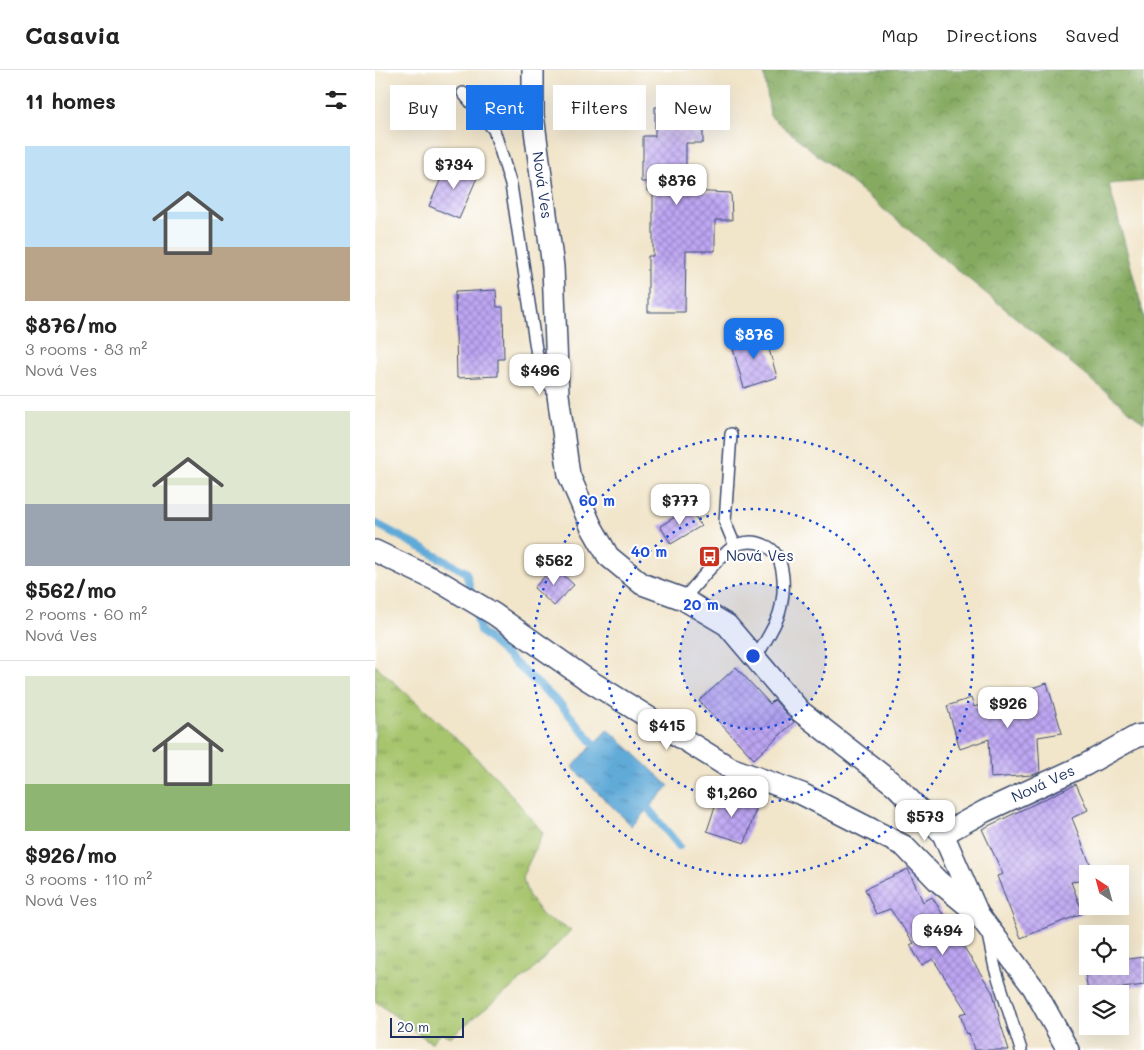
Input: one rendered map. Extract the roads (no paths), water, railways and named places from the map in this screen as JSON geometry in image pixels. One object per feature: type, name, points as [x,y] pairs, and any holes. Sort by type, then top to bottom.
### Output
[{"type":"street","name":"Nová Ves","points":[[533,70],[533,115],[553,267],[558,394],[569,475],[591,526],[608,556],[642,584],[683,599],[727,625],[800,711],[896,786],[943,834],[981,919]]},
{"type":"street","name":"Nová Ves","points":[[375,551],[442,582],[494,614],[585,678],[730,768],[802,794],[904,846],[938,881],[981,919],[1033,987],[1068,1050]]},
{"type":"street","name":"Nová Ves","points":[[943,834],[985,811],[1085,764],[1137,736],[1144,735]]},
{"type":"lane","points":[[463,93],[494,130],[511,185],[540,375],[558,394]]},
{"type":"lane","points":[[731,434],[725,522],[735,546]]},
{"type":"lane","points":[[683,599],[724,555],[735,546],[755,542],[767,546],[776,554],[782,565],[783,592],[779,614],[756,658]]},
{"type":"lane","name":"Nová Ves","points":[[981,919],[1021,1050]]},
{"type":"water","points":[[608,729],[669,786],[632,826],[572,767]]},
{"type":"waterway","points":[[375,523],[466,572],[472,596]]},
{"type":"waterway","points":[[475,607],[480,631],[561,705],[599,750]]},
{"type":"waterway","points":[[642,801],[679,846]]},
{"type":"place","name":"Nová Ves","points":[[710,556]]}]
